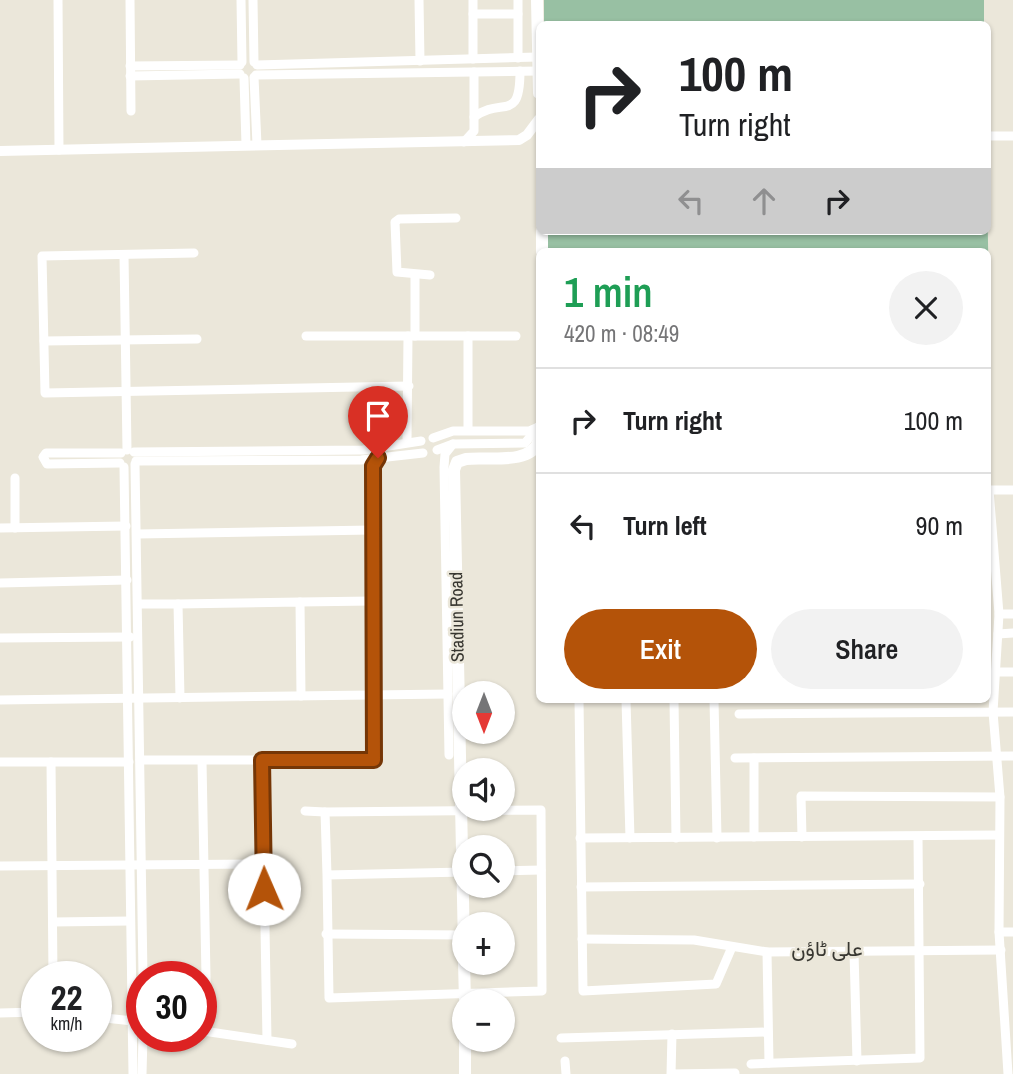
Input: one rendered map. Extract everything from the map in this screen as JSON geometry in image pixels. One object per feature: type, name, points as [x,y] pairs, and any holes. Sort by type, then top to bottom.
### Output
[{"type":"main road","points":[[537,0],[537,21]]},
{"type":"main road","name":"Stadiun Road","points":[[461,758],[454,470],[457,462],[466,459],[527,454],[536,448]]},
{"type":"main road","points":[[465,1074],[466,1052]]},
{"type":"street","points":[[58,0],[59,150]]},
{"type":"street","points":[[130,0],[131,111]]},
{"type":"street","points":[[241,0],[248,70],[251,145]]},
{"type":"street","points":[[248,70],[253,0]]},
{"type":"street","points":[[419,0],[420,61]]},
{"type":"street","points":[[473,0],[473,59]]},
{"type":"street","points":[[518,0],[518,58]]},
{"type":"street","points":[[473,14],[518,14]]},
{"type":"street","points":[[248,70],[473,59],[518,58],[536,63]]},
{"type":"street","points":[[130,71],[474,72],[520,71],[536,65]]},
{"type":"street","points":[[474,117],[487,110],[506,109],[515,104],[520,91],[520,71]]},
{"type":"street","points":[[464,142],[474,131],[474,72]]},
{"type":"street","points":[[0,151],[519,140],[527,135],[536,123]]},
{"type":"street","points":[[991,136],[1013,136]]},
{"type":"street","points":[[430,275],[397,272],[395,222],[399,219],[456,218]]},
{"type":"street","points":[[194,253],[42,256],[45,393],[409,386]]},
{"type":"street","points":[[124,255],[128,459],[126,526],[129,864],[133,961]]},
{"type":"street","points":[[407,441],[415,275]]},
{"type":"street","points":[[468,336],[468,430]]},
{"type":"street","points":[[306,337],[516,336]]},
{"type":"street","points":[[44,341],[197,339]]},
{"type":"street","points":[[536,427],[529,431],[453,431],[421,441],[407,441],[363,450],[128,459],[47,464],[43,457],[47,453],[128,459],[378,458],[423,453],[431,455],[453,444],[525,443],[536,429]]},
{"type":"street","points":[[433,438],[437,441],[437,450]]},
{"type":"street","points":[[421,441],[423,453]]},
{"type":"street","points":[[449,755],[444,467],[445,454],[453,444]]},
{"type":"street","points":[[140,760],[374,760],[372,530],[373,466],[378,458]]},
{"type":"street","points":[[128,459],[138,534],[143,961]]},
{"type":"street","points":[[15,478],[15,528]]},
{"type":"street","points":[[991,490],[1013,489]]},
{"type":"street","points":[[991,515],[999,614],[993,712],[1000,797],[999,932],[1008,979],[1009,1068]]},
{"type":"street","points":[[0,528],[126,526]]},
{"type":"street","points":[[138,534],[372,530]]},
{"type":"street","points":[[0,583],[127,580]]},
{"type":"street","points":[[138,604],[372,601]]},
{"type":"street","points":[[300,602],[301,696]]},
{"type":"street","points":[[178,604],[180,698]]},
{"type":"street","points":[[999,614],[1013,614]]},
{"type":"street","points":[[998,634],[1013,634]]},
{"type":"street","points":[[0,638],[139,637]]},
{"type":"street","points":[[996,672],[1013,672]]},
{"type":"street","points":[[0,700],[448,694]]},
{"type":"street","points":[[579,703],[583,991],[716,984],[732,947]]},
{"type":"street","points":[[626,703],[630,838]]},
{"type":"street","points":[[674,703],[676,838]]},
{"type":"street","points":[[714,703],[717,838]]},
{"type":"street","points":[[739,714],[1013,712]]},
{"type":"street","points":[[735,758],[1013,756]]},
{"type":"street","points":[[754,758],[754,837]]},
{"type":"street","points":[[262,760],[267,1040]]},
{"type":"street","points":[[202,761],[206,865],[205,961]]},
{"type":"street","points":[[0,762],[128,762]]},
{"type":"street","points":[[51,762],[53,961]]},
{"type":"street","points":[[802,837],[801,796],[1000,797]]},
{"type":"street","points":[[515,810],[541,810],[542,991],[515,993]]},
{"type":"street","points":[[305,811],[452,811]]},
{"type":"street","points":[[325,812],[329,998],[452,998]]},
{"type":"street","points":[[580,838],[999,835]]},
{"type":"street","points":[[751,1064],[920,1058],[918,836]]},
{"type":"street","points":[[0,866],[263,864]]},
{"type":"street","points":[[515,871],[541,870]]},
{"type":"street","points":[[327,875],[452,872]]},
{"type":"street","points":[[581,887],[920,884]]},
{"type":"street","points":[[53,922],[130,921]]},
{"type":"street","points":[[999,932],[1013,932]]},
{"type":"street","points":[[326,934],[452,934]]},
{"type":"street","points":[[582,939],[694,940],[767,953],[1001,950]]},
{"type":"street","points":[[767,953],[769,1063]]},
{"type":"street","points":[[854,953],[857,1061]]},
{"type":"street","points":[[0,1013],[21,1012]]},
{"type":"street","points":[[561,1038],[768,1032]]},
{"type":"street","points":[[217,1033],[292,1044]]},
{"type":"street","points":[[672,1034],[671,1074],[735,1073]]},
{"type":"street","points":[[133,1074],[137,1054]]},
{"type":"street","points":[[137,1054],[142,1074]]},
{"type":"street","points":[[565,1061],[566,1074]]},
{"type":"green space","points":[[544,0],[984,0],[984,21],[544,21]]},
{"type":"green space","points":[[548,235],[988,235],[988,248],[548,248]]},
{"type":"district","name":"علی ٹاؤن","points":[[827,949]]},
{"type":"route","points":[[264,889],[262,760],[371,761],[375,758],[372,530],[373,466],[378,458]]}]
